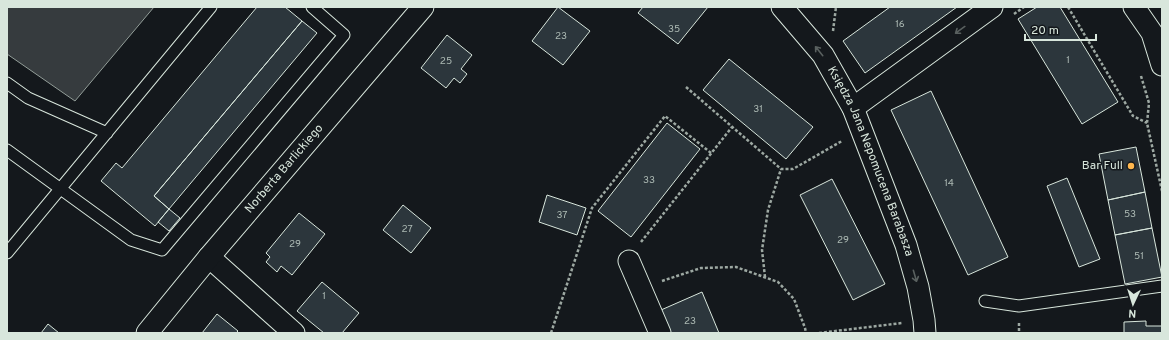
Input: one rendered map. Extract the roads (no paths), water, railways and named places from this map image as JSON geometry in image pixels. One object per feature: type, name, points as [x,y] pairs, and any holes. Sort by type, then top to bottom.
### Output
[{"type":"street","name":"Norberta Barlickiego","points":[[147,333],[209,257],[423,7]]},
{"type":"street","name":"Księdza Jana Nepomucena Barabasza","points":[[782,7],[823,55],[853,108],[906,245],[918,288],[925,333]]},
{"type":"street","points":[[853,108],[992,7]]},
{"type":"street","points":[[1134,7],[1152,33],[1162,62]]},
{"type":"street","points":[[209,257],[294,333]]},
{"type":"street","points":[[629,261],[660,333]]},
{"type":"lane","points":[[7,253],[211,7]]},
{"type":"lane","points":[[7,150],[61,188],[130,240],[162,250],[344,34],[312,7]]},
{"type":"lane","points":[[7,83],[28,98],[107,133]]},
{"type":"lane","points":[[985,301],[1018,306],[1162,286]]},
{"type":"place","name":"Bar Full","points":[[1131,166]]}]
